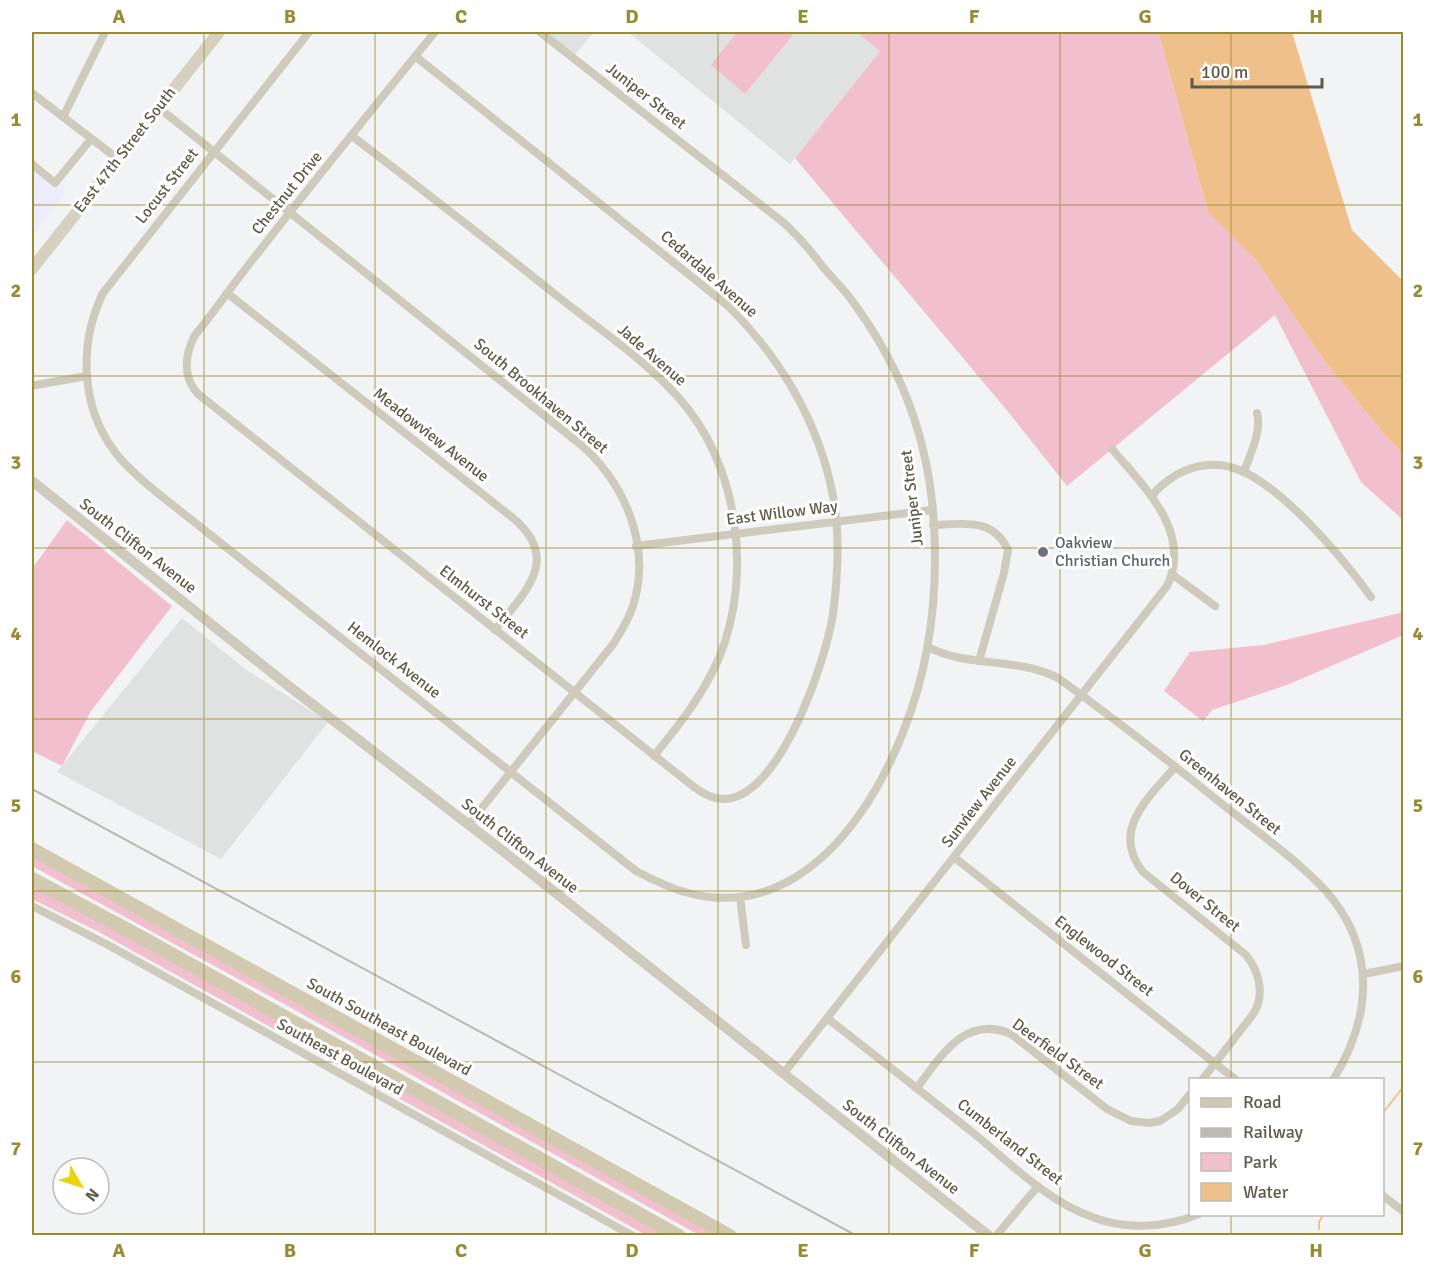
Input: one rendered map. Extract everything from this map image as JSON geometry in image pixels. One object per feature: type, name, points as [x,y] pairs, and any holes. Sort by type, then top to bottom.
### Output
[{"type":"main road","name":"East 47th Street South","points":[[32,268],[219,32]]},
{"type":"main road","name":"South Southeast Boulevard","points":[[32,849],[730,1236]]},
{"type":"main road","points":[[32,879],[679,1236]]},
{"type":"street","points":[[63,117],[105,32]]},
{"type":"street","name":"Locust Street","points":[[87,376],[89,332],[104,293],[309,32]]},
{"type":"street","name":"Chestnut Drive","points":[[190,384],[187,370],[189,346],[195,335],[435,32]]},
{"type":"street","name":"Juniper Street","points":[[540,32],[784,223],[808,248],[869,325],[884,350],[909,402],[926,459],[933,525],[933,606],[928,648],[916,695],[898,743],[871,796],[846,833],[822,858],[791,880],[770,890],[740,897]]},
{"type":"street","name":"Cedardale Avenue","points":[[415,56],[706,287],[746,324],[786,376],[810,422],[833,496],[836,522],[836,591],[826,648],[813,687],[790,735],[768,770]]},
{"type":"street","points":[[32,93],[118,159]]},
{"type":"street","name":"South Brookhaven Street","points":[[159,108],[591,453],[614,482],[631,515],[636,546],[637,585],[631,610],[614,642],[469,824]]},
{"type":"street","name":"Jade Avenue","points":[[352,136],[496,247],[670,388],[697,422],[717,460],[731,507],[735,533],[736,590],[732,614],[723,648],[697,699],[654,756]]},
{"type":"street","points":[[32,164],[55,183],[92,139]]},
{"type":"street","name":"Meadowview Avenue","points":[[227,293],[513,518],[531,536],[537,554],[535,573],[524,593],[495,630]]},
{"type":"street","points":[[36,385],[87,376]]},
{"type":"street","name":"Hemlock Avenue","points":[[87,376],[93,410],[102,431],[114,451],[135,474],[636,871],[663,885],[692,895],[740,897]]},
{"type":"street","name":"Elmhurst Street","points":[[190,384],[198,394],[696,789],[721,799],[737,796],[749,790],[768,770]]},
{"type":"street","points":[[1244,472],[1258,432],[1257,413]]},
{"type":"street","points":[[1112,449],[1152,496],[1168,526],[1176,554],[1173,575],[1215,606]]},
{"type":"street","points":[[1152,496],[1157,489],[1173,477],[1195,467],[1220,465],[1244,472],[1270,488],[1328,544],[1371,597]]},
{"type":"street","name":"South Clifton Avenue","points":[[32,481],[286,684],[469,824],[989,1236]]},
{"type":"street","name":"East Willow Way","points":[[636,546],[932,510]]},
{"type":"street","points":[[933,525],[980,524],[999,538],[1008,550],[1004,573],[979,661]]},
{"type":"street","name":"Sunview Avenue","points":[[783,1074],[1082,695],[1167,586],[1173,575]]},
{"type":"street","name":"Greenhaven Street","points":[[928,648],[979,661],[1039,669],[1058,678],[1175,766],[1315,880],[1327,893],[1352,934],[1364,974],[1365,990],[1356,1031],[1349,1052],[1335,1078]]},
{"type":"street","name":"Dover Street","points":[[1175,766],[1137,814],[1129,836],[1130,846],[1143,872],[1246,955],[1253,964],[1259,989],[1258,1006],[1215,1063]]},
{"type":"street","name":"Englewood Street","points":[[954,856],[1234,1078]]},
{"type":"street","points":[[740,897],[746,945]]},
{"type":"street","name":"Southeast Boulevard","points":[[32,906],[108,945],[633,1236]]},
{"type":"street","points":[[1364,974],[1404,966]]},
{"type":"street","name":"Cumberland Street","points":[[827,1018],[1038,1186],[1061,1201],[1096,1219],[1129,1225],[1163,1224],[1195,1216]]},
{"type":"street","name":"Deerfield Street","points":[[917,1088],[963,1035],[986,1028],[1011,1034],[1107,1109],[1131,1121],[1149,1123],[1160,1121],[1178,1110],[1189,1096]]},
{"type":"street","points":[[1204,1078],[1215,1063]]},
{"type":"street","points":[[996,1236],[1038,1186]]},
{"type":"street","points":[[1384,1196],[1404,1212]]},
{"type":"street","points":[[1163,1224],[1164,1236]]},
{"type":"shaded area","points":[[540,32],[594,32],[573,57]]},
{"type":"shaded area","points":[[628,32],[856,32],[880,51],[790,164]]},
{"type":"shaded area","points":[[32,164],[66,192],[32,236]]},
{"type":"shaded area","points":[[182,618],[244,668],[328,722],[221,859],[57,772]]},
{"type":"green space","points":[[737,32],[795,32],[745,94],[711,65]]},
{"type":"green space","points":[[856,32],[1158,32],[1208,212],[1255,259],[1326,363],[1403,454],[1403,520],[1361,482],[1275,315],[1067,486],[1005,408],[795,158],[880,51]]},
{"type":"green space","points":[[67,520],[172,606],[91,711],[62,766],[32,751],[32,569]]},
{"type":"green space","points":[[1403,610],[1403,638],[1401,636],[1287,685],[1212,710],[1203,721],[1164,691],[1190,652],[1264,645],[1400,613]]},
{"type":"green space","points":[[32,855],[719,1235],[699,1235],[32,866]]},
{"type":"green space","points":[[32,884],[667,1235],[646,1235],[97,931],[32,899]]},
{"type":"water","points":[[1158,32],[1292,32],[1352,230],[1403,281],[1403,454],[1326,363],[1255,259],[1208,212]]},
{"type":"waterway","points":[[1384,1111],[1404,1086]]},
{"type":"waterway","points":[[1319,1229],[1319,1222],[1323,1216]]},
{"type":"railway","points":[[32,789],[857,1236]]},
{"type":"place","name":"Oakview Christian Church","points":[[1043,552]]}]
